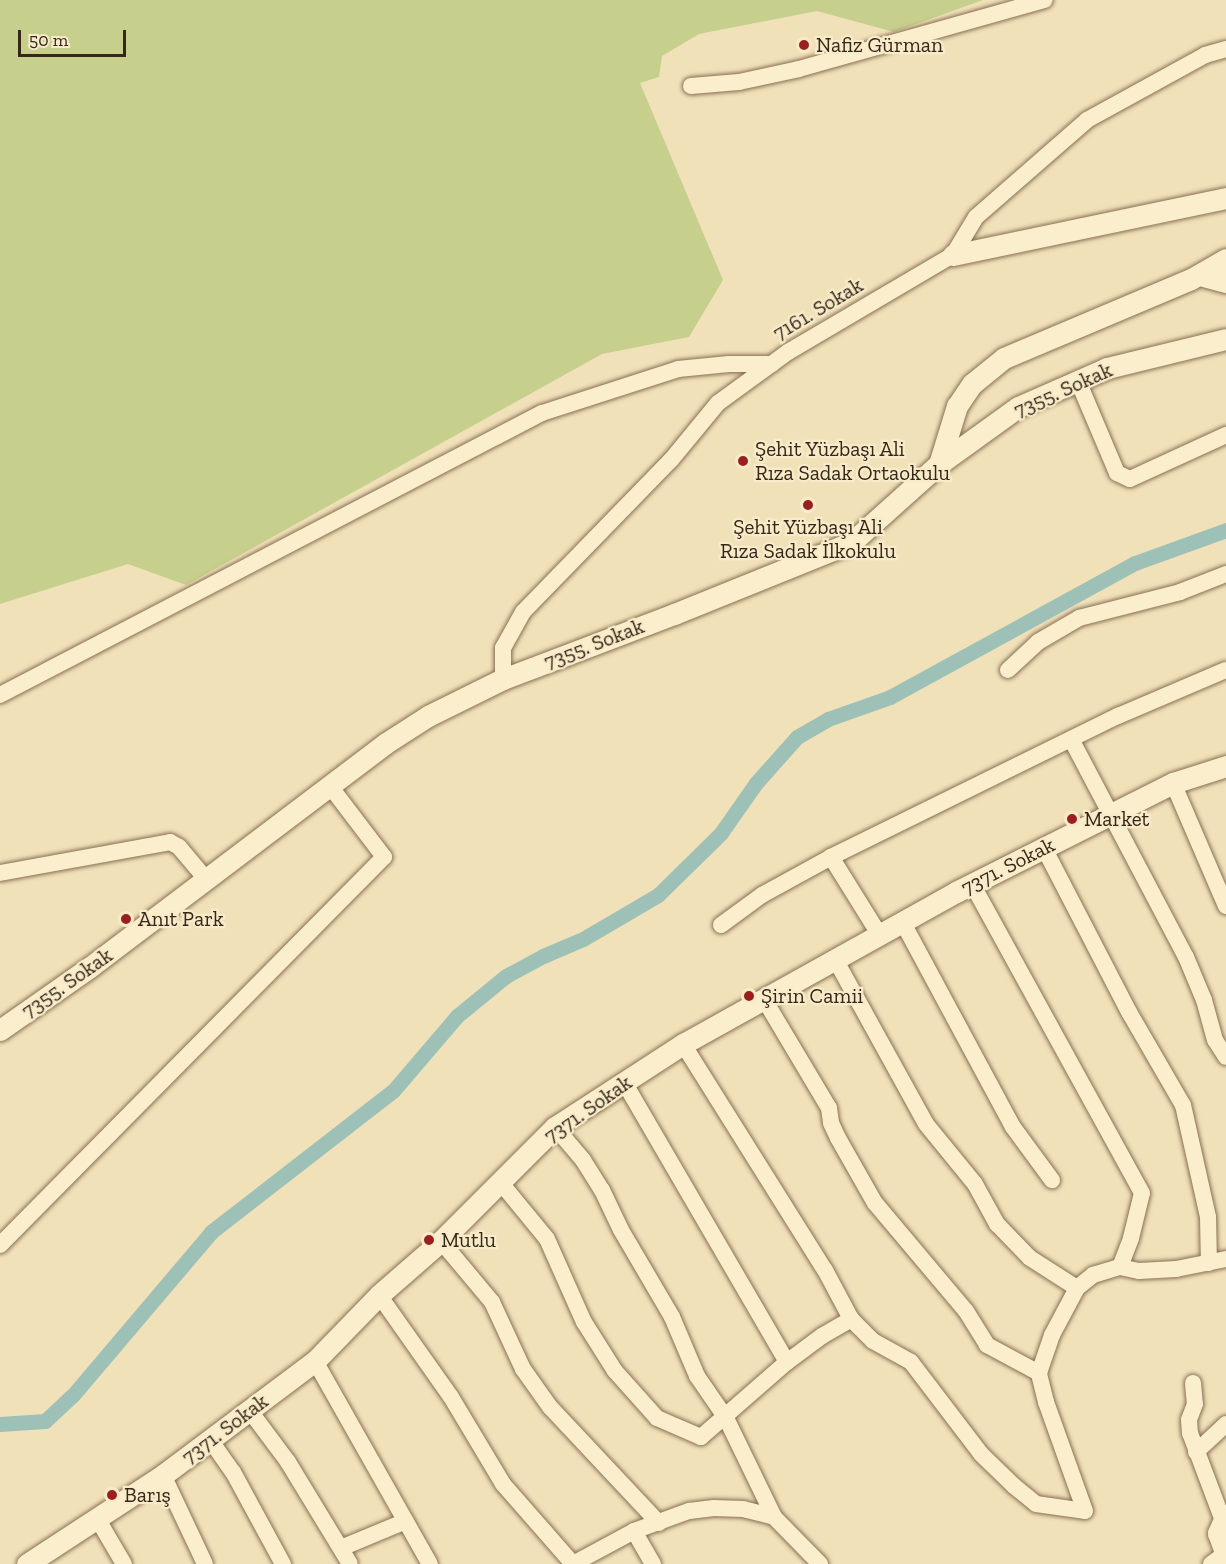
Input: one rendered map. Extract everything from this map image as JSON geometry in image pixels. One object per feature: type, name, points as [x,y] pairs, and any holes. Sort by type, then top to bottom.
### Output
[{"type":"street","points":[[691,86],[739,82],[799,69],[1045,0]]},
{"type":"street","name":"7161. Sokak","points":[[503,678],[503,648],[523,612],[671,460],[718,403],[772,364],[953,255],[976,217],[1087,120],[1205,55],[1226,49]]},
{"type":"street","points":[[953,255],[1226,198]]},
{"type":"street","points":[[939,464],[957,406],[972,384],[1004,358],[1200,275],[1226,259]]},
{"type":"street","points":[[1200,275],[1226,282]]},
{"type":"street","name":"7355. Sokak","points":[[0,1030],[90,967],[330,786],[428,716],[503,678],[674,614],[852,542],[939,464],[1018,407],[1107,368],[1226,339]]},
{"type":"street","points":[[0,695],[542,413],[678,369],[729,364],[772,364]]},
{"type":"street","points":[[1078,381],[1117,473],[1130,479],[1226,435]]},
{"type":"street","points":[[1008,670],[1038,642],[1079,618],[1180,592],[1226,574]]},
{"type":"street","points":[[721,925],[762,895],[831,857],[1071,739],[1226,670]]},
{"type":"street","points":[[1071,739],[1185,957],[1204,1000],[1215,1040],[1226,1057]]},
{"type":"street","name":"7371. Sokak","points":[[32,1563],[211,1441],[315,1362],[379,1295],[441,1241],[555,1126],[683,1044],[902,921],[1173,783],[1226,766]]},
{"type":"street","points":[[1173,783],[1226,906]]},
{"type":"street","points":[[0,1245],[384,857],[330,786]]},
{"type":"street","points":[[0,873],[170,842],[179,847],[206,879]]},
{"type":"street","points":[[1044,848],[1129,1012],[1183,1105],[1208,1217],[1209,1263]]},
{"type":"street","points":[[831,857],[879,934]]},
{"type":"street","points":[[972,884],[1142,1193],[1131,1238],[1120,1267]]},
{"type":"street","points":[[902,921],[1013,1127],[1052,1180]]},
{"type":"street","points":[[835,959],[926,1124],[975,1184],[997,1224],[1030,1258],[1077,1288]]},
{"type":"street","points":[[764,999],[829,1108],[831,1123],[875,1203],[966,1311],[987,1345],[1039,1373]]},
{"type":"street","points":[[683,1044],[825,1270],[850,1319],[873,1341],[911,1362],[981,1454],[1036,1504],[1085,1510],[1046,1402],[1039,1373],[1052,1335],[1077,1288],[1093,1275],[1120,1267],[1139,1271],[1226,1259]]},
{"type":"street","points":[[624,1082],[787,1362]]},
{"type":"street","points":[[555,1126],[583,1160],[602,1190],[621,1230],[672,1317],[697,1376],[726,1418],[774,1517],[820,1564]]},
{"type":"street","points":[[501,1183],[547,1239],[584,1322],[615,1371],[657,1418],[701,1437],[726,1418],[787,1362],[850,1319]]},
{"type":"street","points":[[441,1241],[492,1302],[523,1369],[550,1407],[659,1523]]},
{"type":"street","points":[[379,1295],[451,1397],[503,1484],[573,1564],[634,1531],[689,1511],[714,1508],[743,1509],[774,1517]]},
{"type":"street","points":[[315,1362],[430,1564]]},
{"type":"street","points":[[1193,1383],[1195,1404],[1189,1420],[1196,1452],[1224,1516],[1218,1533],[1226,1554],[1211,1564]]},
{"type":"street","points":[[250,1411],[288,1462],[350,1564]]},
{"type":"street","points":[[1196,1452],[1226,1424]]},
{"type":"street","points":[[211,1441],[233,1472],[283,1564]]},
{"type":"street","points":[[164,1474],[205,1564]]},
{"type":"street","points":[[97,1518],[124,1564]]},
{"type":"street","points":[[341,1548],[406,1521]]},
{"type":"street","points":[[634,1531],[653,1564]]},
{"type":"green space","points":[[0,0],[983,0],[894,32],[817,11],[699,34],[662,56],[659,77],[640,83],[723,280],[689,337],[602,354],[186,585],[128,564],[0,604]]},
{"type":"waterway","points":[[0,1424],[45,1421],[73,1395],[211,1232],[393,1091],[457,1016],[506,976],[543,956],[583,939],[658,895],[721,833],[756,783],[797,737],[828,719],[890,697],[1135,563],[1226,530]]},
{"type":"place","name":"Nafiz Gürman","points":[[804,45]]},
{"type":"place","name":"Şehit Yüzbaşı Ali Rıza Sadak Ortaokulu","points":[[743,461]]},
{"type":"place","name":"Şehit Yüzbaşı Ali Rıza Sadak İlkokulu","points":[[808,505]]},
{"type":"place","name":"Market","points":[[1072,819]]},
{"type":"place","name":"Anıt Park","points":[[126,919]]},
{"type":"place","name":"Şirin Camii","points":[[749,996]]},
{"type":"place","name":"Mutlu","points":[[429,1240]]},
{"type":"place","name":"Barış","points":[[112,1495]]}]
